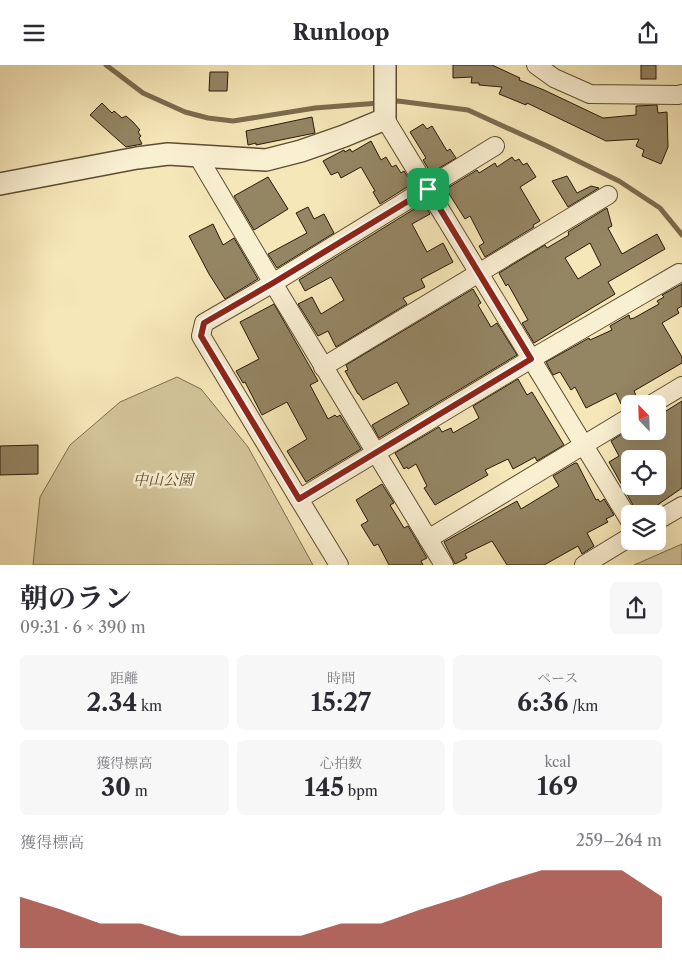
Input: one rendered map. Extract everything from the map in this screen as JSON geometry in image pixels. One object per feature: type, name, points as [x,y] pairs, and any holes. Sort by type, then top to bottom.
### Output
[{"type":"street","points":[[385,65],[385,107],[428,189],[621,506]]},
{"type":"street","points":[[536,65],[554,79],[590,94],[682,94]]},
{"type":"street","points":[[0,184],[137,158],[168,154],[266,160],[301,151],[344,136],[385,107]]},
{"type":"street","points":[[339,565],[201,336],[204,323],[428,189],[495,146]]},
{"type":"street","points":[[197,155],[444,565]]},
{"type":"street","points":[[324,367],[608,195]]},
{"type":"street","points":[[299,499],[678,273]]},
{"type":"street","points":[[666,396],[682,386]]},
{"type":"street","points":[[428,539],[621,422]]},
{"type":"street","points":[[666,515],[682,506]]},
{"type":"street","points":[[584,565],[621,542]]},
{"type":"green space","name":"中山公園","points":[[177,377],[201,389],[248,447],[313,565],[33,565],[40,497],[70,445],[120,402]]},
{"type":"green space","points":[[682,544],[682,565],[634,565]]},
{"type":"building","points":[[453,65],[492,65],[520,78],[519,80],[603,118],[636,115],[636,106],[657,105],[658,113],[667,112],[668,147],[661,164],[642,156],[644,150],[636,146],[639,139],[606,141],[527,103],[526,105],[499,94],[502,87],[471,83],[472,77],[453,78]]},
{"type":"building","points":[[641,65],[656,65],[656,79],[641,79]]},
{"type":"building","points":[[210,72],[228,72],[227,91],[209,91]]},
{"type":"building","points":[[102,103],[112,113],[114,111],[122,118],[126,116],[133,122],[140,130],[138,132],[141,136],[139,138],[142,144],[126,147],[90,115]]},
{"type":"building","points":[[312,117],[315,133],[248,145],[246,131]]},
{"type":"building","points":[[423,124],[427,129],[432,126],[447,151],[450,149],[456,158],[431,173],[423,160],[426,158],[410,132]]},
{"type":"building","points":[[371,141],[381,160],[386,157],[392,167],[396,165],[401,173],[404,171],[412,184],[380,204],[361,167],[341,178],[338,172],[331,175],[323,161],[344,150],[345,152],[350,149],[352,152]]},
{"type":"building","points":[[512,157],[515,161],[519,159],[523,165],[527,163],[536,177],[520,187],[540,221],[533,225],[534,227],[485,257],[479,246],[484,243],[470,216],[465,219],[446,189],[477,170],[479,173],[495,163],[497,167]]},
{"type":"building","points":[[567,176],[577,193],[591,186],[599,188],[568,207],[552,181]]},
{"type":"building","points":[[268,177],[288,209],[254,230],[234,196]]},
{"type":"building","points":[[424,203],[430,214],[412,224],[427,252],[443,243],[453,262],[421,279],[425,287],[403,298],[407,304],[336,347],[328,331],[318,336],[298,304],[312,297],[321,314],[344,300],[331,277],[305,291],[299,280]]},
{"type":"building","points":[[308,207],[314,219],[324,214],[334,233],[277,268],[268,254],[307,233],[296,213]]},
{"type":"building","points":[[607,208],[612,226],[608,228],[622,254],[657,234],[665,249],[608,282],[615,294],[534,343],[522,323],[528,320],[508,284],[506,286],[499,273],[545,245],[547,248],[569,235],[568,232]],"holes":[[[590,243],[601,265],[578,279],[565,258]]]},
{"type":"building","points":[[213,224],[223,245],[234,238],[258,279],[225,299],[189,236]]},
{"type":"building","points":[[682,284],[682,306],[677,309],[679,313],[662,323],[682,357],[682,363],[634,391],[636,395],[621,395],[621,404],[616,393],[586,408],[575,387],[571,390],[560,372],[553,375],[546,362],[589,338],[590,340],[612,330],[610,326],[629,315],[630,319],[634,318],[659,304],[657,301],[664,297],[662,295]]},
{"type":"building","points":[[473,289],[481,303],[478,305],[491,327],[497,323],[517,355],[379,438],[372,425],[409,404],[397,382],[363,400],[345,371],[348,370],[346,365]]},
{"type":"building","points":[[274,304],[318,381],[310,385],[328,419],[335,415],[337,417],[340,415],[361,449],[306,482],[287,451],[307,439],[287,402],[262,415],[245,382],[243,383],[236,371],[259,359],[240,322]]},
{"type":"building","points":[[518,379],[527,395],[532,392],[564,445],[537,461],[535,457],[513,469],[508,459],[485,470],[488,475],[435,505],[424,488],[427,486],[416,464],[408,469],[407,467],[404,469],[395,453],[439,427],[442,432],[451,428],[453,433],[479,418],[473,406]]},
{"type":"building","points":[[682,401],[682,488],[657,505],[633,505],[627,495],[666,495],[666,450],[621,450],[621,484],[609,462],[619,456],[611,441],[621,435],[621,440],[666,440],[666,411]]},
{"type":"building","points":[[38,445],[38,474],[0,475],[0,446]]},
{"type":"building","points":[[577,463],[596,500],[598,499],[600,502],[604,499],[614,515],[606,519],[608,522],[587,533],[594,546],[582,554],[578,546],[544,565],[507,565],[492,541],[465,554],[467,558],[455,564],[444,542],[517,501],[521,509],[559,486],[553,476]]},
{"type":"building","points":[[382,484],[394,503],[390,505],[404,528],[408,526],[427,558],[421,561],[423,565],[389,565],[378,544],[374,546],[361,525],[368,521],[356,500]]},
{"type":"waterway","points":[[106,65],[143,93],[185,112],[208,118],[233,121],[315,108],[379,103]]},
{"type":"waterway","points":[[390,102],[398,101],[468,110],[619,181],[660,208],[682,235]]},
{"type":"route","points":[[428,189],[531,359],[299,499],[201,336],[204,323],[428,189]]}]
